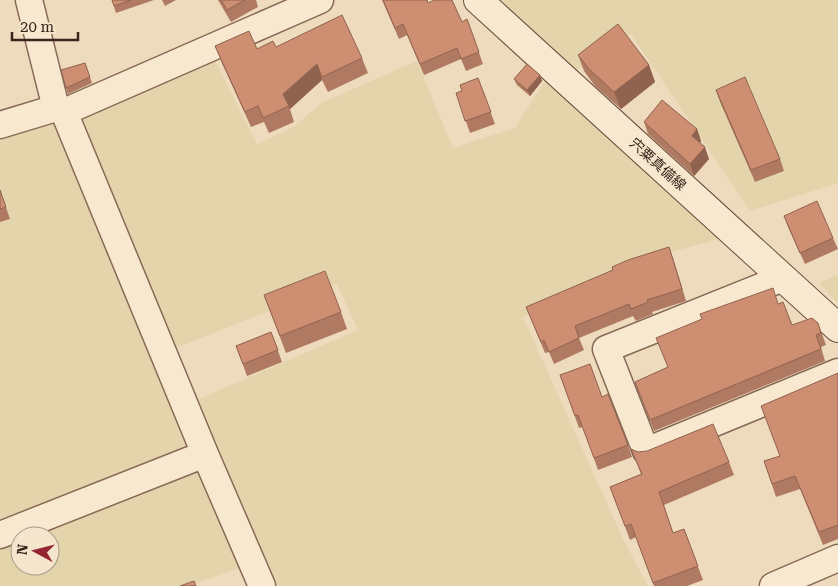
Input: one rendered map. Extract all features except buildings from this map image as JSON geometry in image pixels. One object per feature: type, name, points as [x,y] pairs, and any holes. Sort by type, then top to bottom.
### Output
[{"type":"main road","name":"宍粟真備線","points":[[478,0],[838,328]]},
{"type":"street","points":[[29,0],[60,110],[262,586]]},
{"type":"street","points":[[0,124],[60,110],[320,0]]},
{"type":"street","points":[[783,278],[606,350],[646,451],[838,372]]},
{"type":"street","points":[[0,535],[205,454]]},
{"type":"street","points":[[773,586],[838,558]]},
{"type":"shaded area","points":[[501,0],[838,0],[838,183],[750,211],[631,34],[577,70]]},
{"type":"shaded area","points":[[215,61],[257,144],[294,127],[321,103],[417,61],[453,148],[515,128],[547,78],[725,237],[630,264],[523,317],[623,539],[648,586],[272,586],[192,402],[358,330],[337,284],[173,349],[79,121]]},
{"type":"shaded area","points":[[47,118],[59,125],[192,449],[0,525],[0,133]]},
{"type":"shaded area","points":[[838,275],[838,303],[819,283]]},
{"type":"shaded area","points":[[196,463],[248,565],[188,586],[0,586],[0,542],[10,538],[10,576],[60,576],[60,526],[40,526]]}]
